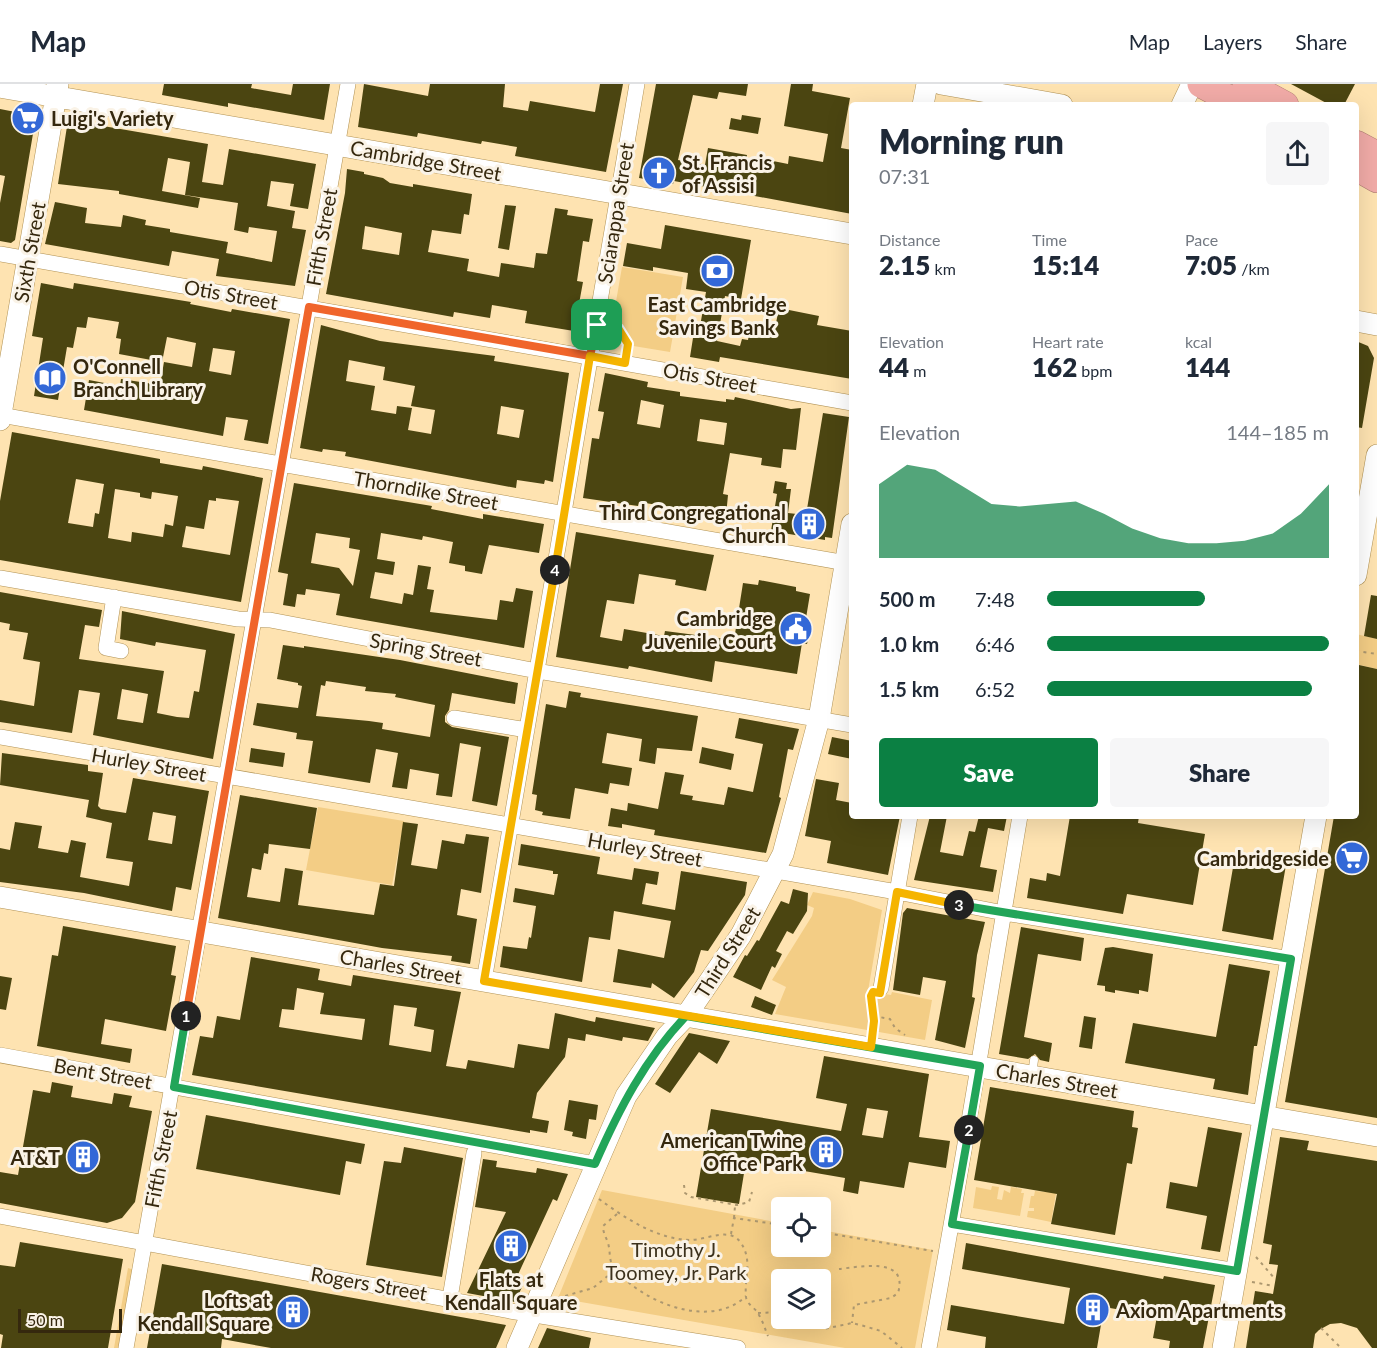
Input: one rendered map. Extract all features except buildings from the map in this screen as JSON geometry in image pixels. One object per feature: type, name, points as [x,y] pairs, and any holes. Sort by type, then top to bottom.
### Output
[{"type":"highway","points":[[1246,84],[1279,102]]},
{"type":"highway","points":[[1202,91],[1233,102]]},
{"type":"highway","points":[[1359,146],[1377,155]]},
{"type":"highway","points":[[1359,169],[1377,180]]},
{"type":"street","name":"Fifth Street","points":[[126,1348],[174,1087],[348,84]]},
{"type":"street","name":"Sciarappa Street","points":[[484,981],[637,84]]},
{"type":"street","points":[[924,102],[927,84]]},
{"type":"street","points":[[941,84],[1045,102]]},
{"type":"street","name":"Cambridge Street","points":[[0,87],[57,90],[337,145],[849,233]]},
{"type":"street","name":"Sixth Street","points":[[0,420],[57,90]]},
{"type":"street","points":[[1186,102],[1202,91]]},
{"type":"street","name":"Otis Street","points":[[0,254],[849,402]]},
{"type":"street","points":[[1359,322],[1377,325]]},
{"type":"street","name":"Thorndike Street","points":[[0,415],[848,563]]},
{"type":"street","points":[[1359,539],[1363,491],[1377,455]]},
{"type":"street","name":"Third Street","points":[[517,1348],[595,1164],[639,1076],[667,1036],[686,1016],[741,935],[783,854],[819,719],[848,563]]},
{"type":"street","name":"Spring Street","points":[[0,578],[238,619],[255,618],[537,671],[849,724]]},
{"type":"street","points":[[114,597],[106,648],[121,651]]},
{"type":"street","points":[[454,718],[527,730]]},
{"type":"street","name":"Hurley Street","points":[[0,737],[897,892],[1004,914],[1291,959]]},
{"type":"street","points":[[881,988],[909,819]]},
{"type":"street","points":[[929,1348],[980,1066],[1020,819]]},
{"type":"street","points":[[1223,1348],[1244,1277],[1264,1116],[1315,819]]},
{"type":"street","name":"Charles Street","points":[[0,897],[980,1066],[1033,1067],[1264,1116],[1377,1136]]},
{"type":"street","name":"Bent Street","points":[[0,1054],[595,1164]]},
{"type":"street","points":[[451,1292],[474,1153]]},
{"type":"street","name":"Rogers Street","points":[[0,1216],[532,1313],[738,1348]]},
{"type":"street","points":[[952,1224],[1244,1277]]},
{"type":"path","points":[[597,325],[622,331],[628,344],[625,363]]},
{"type":"path","points":[[1359,651],[1377,654]]},
{"type":"path","points":[[871,1047],[874,1016],[871,996],[873,992],[880,993],[881,988]]},
{"type":"path","points":[[874,1016],[890,1019],[895,1028],[905,1034],[905,1038]]},
{"type":"path","points":[[684,1185],[685,1193],[690,1197],[735,1205],[749,1202],[752,1192]]},
{"type":"path","points":[[594,1198],[617,1214],[646,1228],[678,1238],[700,1239],[730,1234],[737,1238],[745,1250],[749,1272],[746,1296],[748,1303],[758,1313],[768,1336]]},
{"type":"path","points":[[730,1234],[735,1205]]},
{"type":"path","points":[[617,1214],[606,1222],[603,1230],[609,1246],[609,1261],[615,1270],[654,1299],[686,1309],[704,1311],[729,1309],[746,1296]]},
{"type":"path","points":[[734,1218],[771,1223]]},
{"type":"path","points":[[831,1234],[934,1251]]},
{"type":"path","points":[[1256,1257],[1275,1280]]},
{"type":"path","points":[[839,1269],[884,1266],[897,1275],[900,1283],[898,1293],[891,1298],[854,1305],[852,1323]]},
{"type":"path","points":[[552,1303],[558,1298],[593,1288],[615,1270]]},
{"type":"path","points":[[1244,1277],[1275,1286]]},
{"type":"path","points":[[758,1313],[771,1312]]},
{"type":"path","points":[[831,1328],[852,1323],[881,1331],[902,1348]]},
{"type":"path","points":[[1321,1328],[1339,1347]]},
{"type":"green space","points":[[622,267],[683,277],[670,352],[609,342]]},
{"type":"green space","points":[[1359,635],[1377,639],[1377,669],[1359,665]]},
{"type":"green space","points":[[318,807],[404,821],[392,885],[306,870]]},
{"type":"green space","points":[[813,892],[850,899],[882,910],[868,991],[891,995],[892,992],[932,1000],[925,1040],[775,1014],[786,987],[772,980],[812,916],[814,908],[807,905]]},
{"type":"green space","points":[[992,1186],[999,1187],[997,1199],[1002,1200],[1004,1190],[1010,1193],[1011,1187],[1022,1189],[1021,1193],[1024,1193],[1020,1216],[973,1208],[976,1187],[991,1190]]},
{"type":"green space","points":[[1057,1188],[1051,1222],[1027,1217],[1028,1211],[1034,1211],[1034,1208],[1029,1208],[1031,1196],[1034,1196],[1035,1191],[1045,1192],[1046,1189]]},
{"type":"green space","name":"Timothy J. Toomey, Jr. Park","points":[[602,1190],[771,1221],[771,1257],[831,1257],[831,1232],[933,1250],[915,1348],[845,1348],[558,1298]]},
{"type":"green space","points":[[128,1268],[134,1270],[120,1348],[114,1348]]},
{"type":"place","name":"Luigi's Variety","points":[[28,118]]},
{"type":"place","name":"St. Francis of Assisi","points":[[659,173]]},
{"type":"place","name":"East Cambridge Savings Bank","points":[[717,271]]},
{"type":"place","name":"O'Connell Branch Library","points":[[50,378]]},
{"type":"place","name":"Third Congregational Church","points":[[809,524]]},
{"type":"place","name":"Cambridge Juvenile Court","points":[[796,629]]},
{"type":"place","name":"Cambridgeside","points":[[1352,858]]},
{"type":"place","name":"American Twine Office Park","points":[[826,1152]]},
{"type":"place","name":"AT&T","points":[[83,1157]]},
{"type":"place","name":"Flats at Kendall Square","points":[[511,1246]]},
{"type":"place","name":"Axiom Apartments","points":[[1093,1310]]},
{"type":"place","name":"Lofts at Kendall Square","points":[[293,1312]]},
{"type":"route","points":[[597,325],[590,356],[309,307],[174,1087],[595,1164],[626,1096],[667,1036],[686,1016],[871,1047],[980,1066],[952,1224],[1237,1271],[1291,959],[1004,914],[897,892],[880,993],[873,992],[871,996],[874,1011],[871,1047],[484,981],[590,356],[625,363],[628,344],[625,335],[618,328],[597,325]]}]
